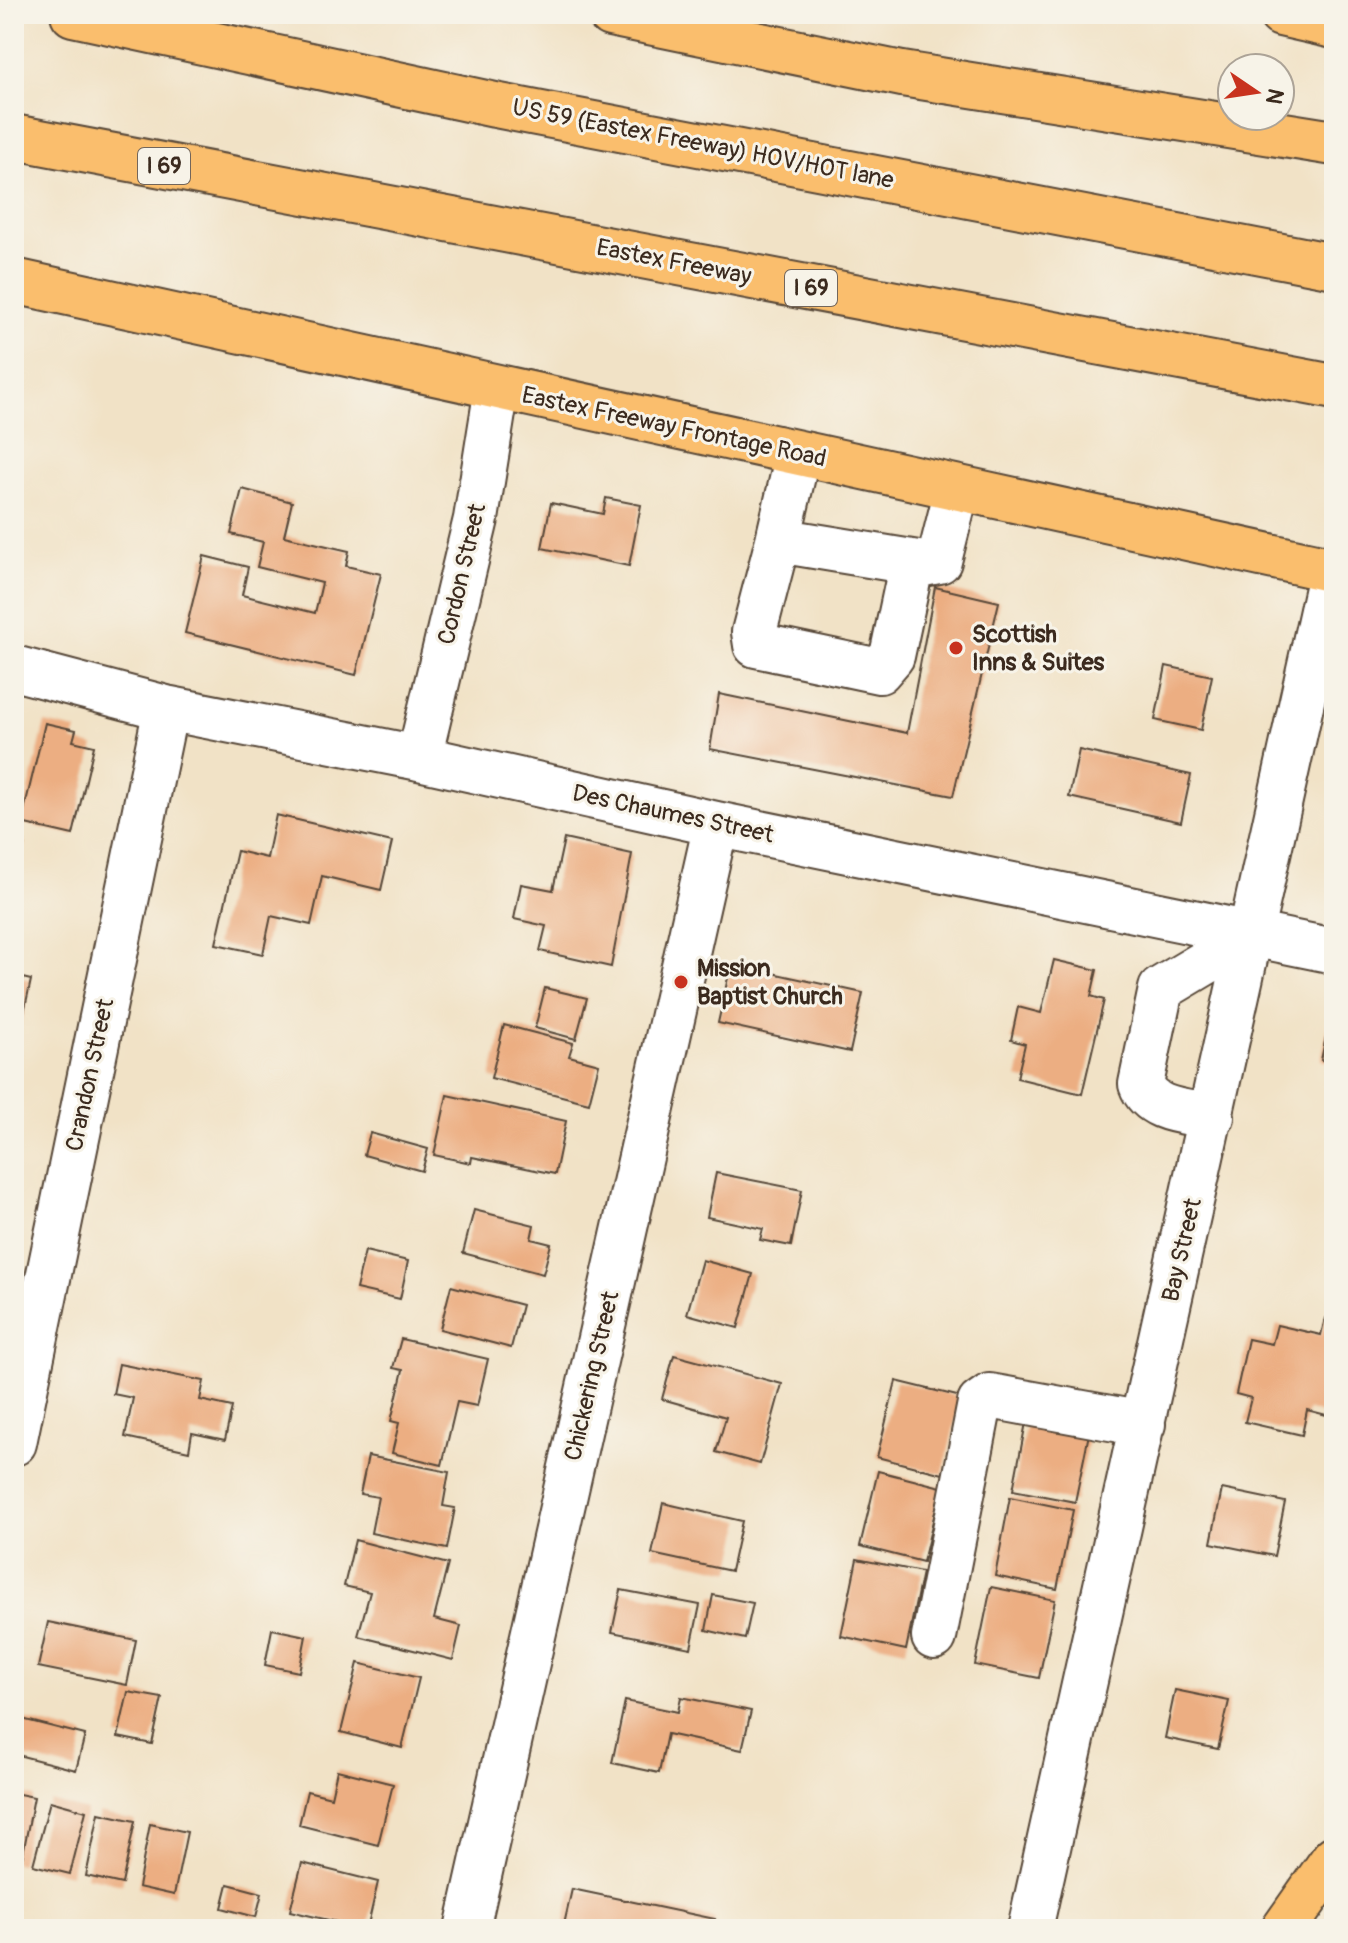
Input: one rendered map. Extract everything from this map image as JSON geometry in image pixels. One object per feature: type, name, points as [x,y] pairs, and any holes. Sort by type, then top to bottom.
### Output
[{"type":"main road","name":"US 59 (Eastex Freeway) HOV/HOT lane","points":[[73,14],[495,105],[1334,266]]},
{"type":"main road","points":[[610,14],[902,74],[1334,143]]},
{"type":"main road","points":[[1281,14],[1334,26]]},
{"type":"main road","name":"Eastex Freeway","points":[[14,137],[1334,387]]},
{"type":"main road","name":"Eastex Freeway Frontage Road","points":[[14,281],[1332,570]]},
{"type":"main road","points":[[1284,1929],[1334,1858]]},
{"type":"street","name":"Cordon Street","points":[[419,758],[476,519],[497,388]]},
{"type":"street","points":[[798,454],[754,632],[756,645],[879,671],[892,656],[912,562]]},
{"type":"street","points":[[778,540],[912,562],[939,561],[957,489]]},
{"type":"street","name":"Bay Street","points":[[1030,1929],[1332,570]]},
{"type":"street","name":"Des Chaumes Street","points":[[14,668],[166,708],[419,758],[716,824],[1334,951]]},
{"type":"street","name":"Crandon Street","points":[[14,1443],[166,708]]},
{"type":"street","name":"Chickering Street","points":[[467,1929],[716,824]]},
{"type":"street","points":[[1212,1117],[1157,1105],[1146,1098],[1141,1084],[1161,989],[1253,934]]},
{"type":"street","points":[[934,1637],[980,1403],[990,1396],[1143,1424]]},
{"type":"building","points":[[242,489],[292,502],[284,536],[349,551],[346,566],[381,574],[356,675],[185,633],[204,556],[248,567],[242,595],[315,613],[322,583],[257,567],[263,542],[231,534]]},
{"type":"building","points":[[606,498],[641,505],[629,566],[542,548],[551,503],[603,514]]},
{"type":"building","name":"Scottish Inns & Suites","points":[[935,587],[999,602],[953,796],[710,749],[719,694],[907,733]]},
{"type":"building","points":[[1166,666],[1212,676],[1201,730],[1155,720]]},
{"type":"building","points":[[45,723],[76,730],[73,741],[94,746],[73,835],[21,823]]},
{"type":"building","points":[[1079,750],[1191,775],[1181,822],[1069,797]]},
{"type":"building","points":[[276,815],[392,842],[381,890],[322,876],[311,925],[271,916],[263,954],[216,944],[237,851],[267,858]]},
{"type":"building","points":[[14,839],[25,842],[15,882],[14,882]]},
{"type":"building","points":[[564,839],[632,854],[611,967],[540,951],[546,926],[514,919],[521,884],[553,890]]},
{"type":"building","points":[[1054,960],[1097,970],[1091,996],[1104,1000],[1082,1094],[1017,1078],[1025,1044],[1011,1040],[1018,1007],[1041,1013]]},
{"type":"building","points":[[731,964],[863,993],[850,1052],[718,1023]]},
{"type":"building","points":[[14,976],[31,980],[15,1053],[14,1053]]},
{"type":"building","points":[[545,988],[587,998],[576,1039],[535,1028]]},
{"type":"building","points":[[1334,1004],[1334,1063],[1321,1060]]},
{"type":"building","points":[[504,1025],[573,1043],[569,1056],[599,1064],[589,1103],[491,1078]]},
{"type":"building","points":[[447,1095],[566,1121],[555,1174],[472,1157],[471,1163],[434,1155]]},
{"type":"building","points":[[370,1133],[428,1149],[422,1171],[364,1155]]},
{"type":"building","points":[[716,1173],[802,1190],[791,1246],[760,1240],[763,1229],[707,1217]]},
{"type":"building","points":[[474,1210],[534,1225],[531,1239],[551,1244],[543,1274],[463,1253]]},
{"type":"building","points":[[365,1251],[408,1261],[400,1299],[356,1289]]},
{"type":"building","points":[[702,1260],[753,1274],[738,1328],[687,1314]]},
{"type":"building","points":[[451,1286],[522,1305],[511,1348],[440,1329]]},
{"type":"building","points":[[1325,1318],[1334,1321],[1334,1417],[1307,1410],[1302,1435],[1245,1422],[1251,1398],[1236,1394],[1248,1339],[1272,1344],[1277,1325],[1321,1335]]},
{"type":"building","points":[[401,1339],[488,1359],[477,1406],[457,1402],[442,1465],[392,1453],[399,1423],[391,1421],[403,1370],[393,1368]]},
{"type":"building","points":[[674,1355],[782,1384],[760,1464],[716,1452],[726,1417],[662,1399]]},
{"type":"building","points":[[119,1364],[204,1381],[200,1400],[232,1407],[225,1440],[192,1433],[189,1451],[125,1437],[133,1398],[113,1394]]},
{"type":"building","points":[[896,1381],[961,1397],[943,1474],[877,1457]]},
{"type":"building","points":[[1028,1412],[1091,1424],[1075,1502],[1013,1490]]},
{"type":"building","points":[[368,1456],[449,1472],[443,1506],[455,1508],[447,1549],[371,1533],[378,1497],[360,1494]]},
{"type":"building","points":[[878,1471],[941,1487],[923,1562],[860,1546]]},
{"type":"building","points":[[1222,1489],[1285,1502],[1274,1556],[1211,1543]]},
{"type":"building","points":[[1010,1497],[1073,1510],[1057,1589],[995,1576]]},
{"type":"building","points":[[663,1503],[742,1521],[731,1571],[652,1554]]},
{"type":"building","points":[[355,1540],[448,1564],[434,1619],[461,1626],[453,1660],[358,1636],[370,1592],[344,1586]]},
{"type":"building","points":[[857,1559],[922,1572],[906,1650],[841,1636]]},
{"type":"building","points":[[991,1587],[1055,1600],[1039,1678],[975,1665]]},
{"type":"building","points":[[621,1590],[700,1605],[691,1648],[612,1632]]},
{"type":"building","points":[[713,1595],[753,1603],[745,1639],[706,1630]]},
{"type":"building","points":[[48,1622],[136,1640],[127,1685],[38,1667]]},
{"type":"building","points":[[272,1629],[306,1636],[299,1672],[265,1665]]},
{"type":"building","points":[[358,1663],[419,1678],[402,1748],[341,1732]]},
{"type":"building","points":[[1175,1690],[1229,1701],[1218,1749],[1165,1738]]},
{"type":"building","points":[[128,1692],[162,1698],[152,1744],[118,1737]]},
{"type":"building","points":[[681,1697],[751,1711],[742,1750],[667,1734],[659,1773],[612,1763],[625,1701],[678,1712]]},
{"type":"building","points":[[18,1718],[85,1735],[76,1770],[14,1754]]},
{"type":"building","points":[[337,1770],[393,1784],[378,1845],[299,1825],[307,1791],[331,1797]]},
{"type":"building","points":[[14,1793],[34,1797],[21,1864],[14,1863]]},
{"type":"building","points":[[50,1801],[86,1811],[70,1874],[33,1865]]},
{"type":"building","points":[[99,1813],[135,1821],[122,1884],[86,1876]]},
{"type":"building","points":[[150,1824],[187,1832],[174,1895],[138,1887]]},
{"type":"building","points":[[302,1863],[378,1882],[367,1929],[290,1911]]},
{"type":"building","points":[[228,1884],[262,1893],[256,1917],[222,1908]]},
{"type":"building","points":[[572,1889],[715,1919],[713,1929],[563,1929]]},
{"type":"place","name":"Scottish Inns & Suites","points":[[956,648]]},
{"type":"place","name":"Mission Baptist Church","points":[[681,982]]}]
